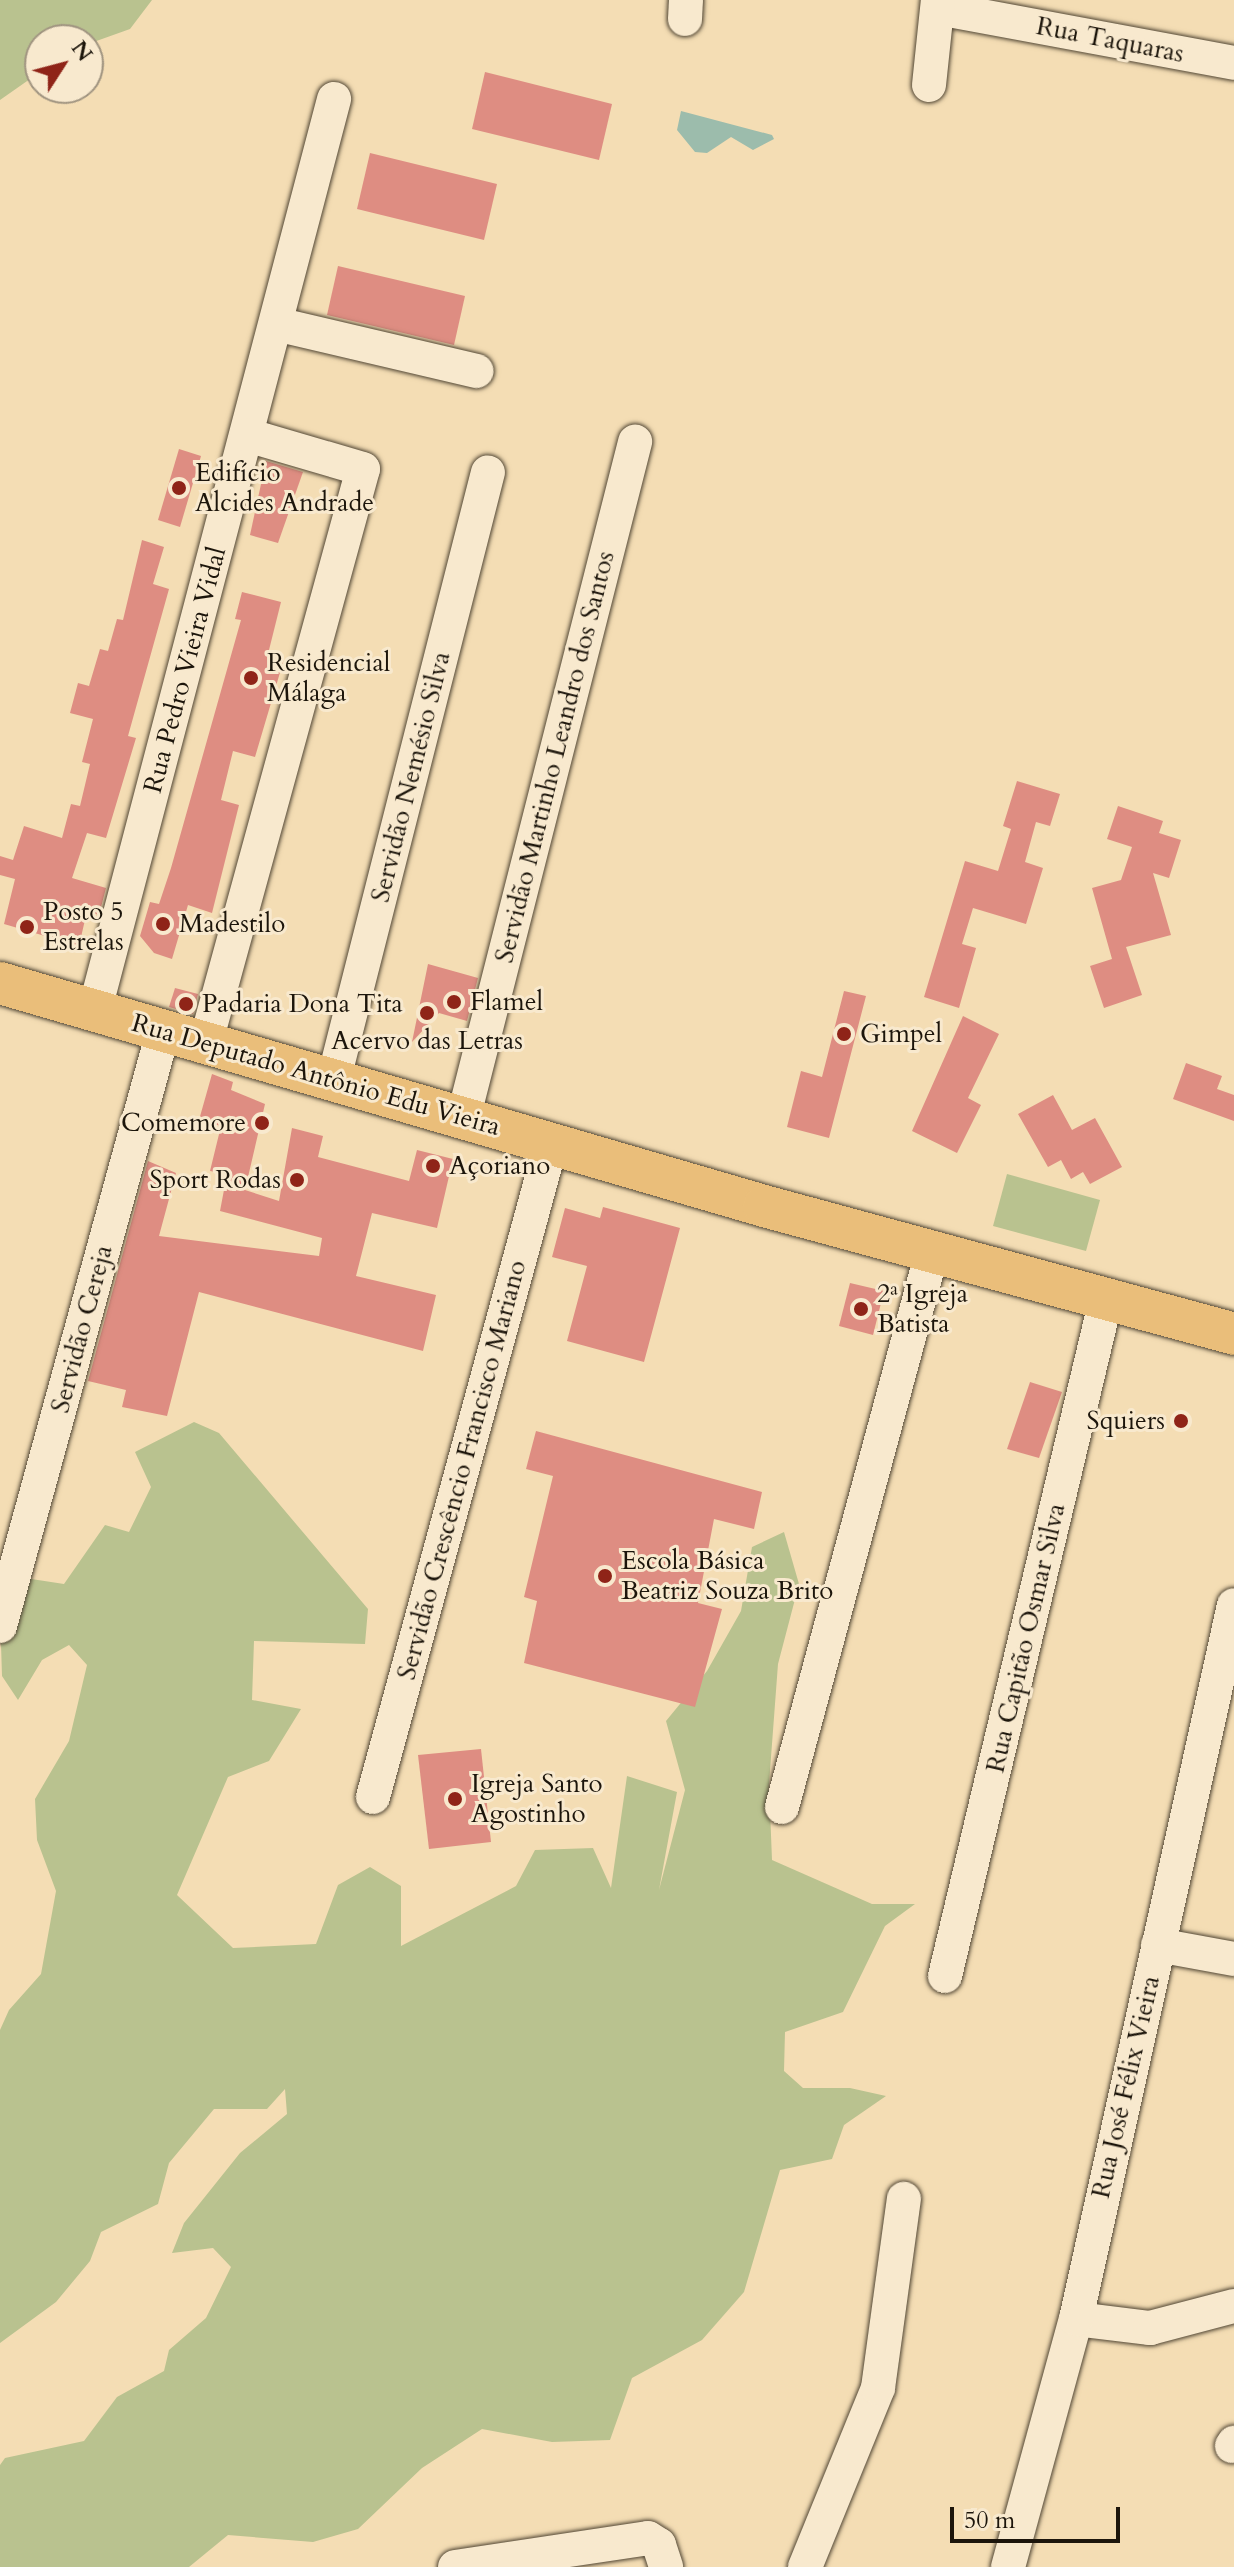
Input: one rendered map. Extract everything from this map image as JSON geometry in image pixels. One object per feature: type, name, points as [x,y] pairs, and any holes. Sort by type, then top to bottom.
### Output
[{"type":"main road","name":"Rua Deputado Antônio Edu Vieira","points":[[0,983],[463,1119],[1234,1334]]},
{"type":"street","name":"Rua Taquaras","points":[[938,4],[1234,63]]},
{"type":"street","points":[[929,85],[938,4]]},
{"type":"street","name":"Rua Pedro Vieira Vidal","points":[[95,1009],[334,99]]},
{"type":"street","points":[[276,324],[477,371]]},
{"type":"street","points":[[205,1045],[363,469],[247,435]]},
{"type":"street","name":"Servidão Martinho Leandro dos Santos","points":[[463,1119],[635,442]]},
{"type":"street","name":"Servidão Nemésio Silva","points":[[333,1082],[488,472]]},
{"type":"street","name":"Servidão Cereja","points":[[0,1626],[163,1032]]},
{"type":"street","name":"Servidão Crescêncio Francisco Mariano","points":[[373,1797],[551,1144]]},
{"type":"street","points":[[782,1807],[932,1252]]},
{"type":"street","name":"Rua Capitão Osmar Silva","points":[[945,1976],[1106,1299]]},
{"type":"street","name":"Rua José Félix Vieira","points":[[1008,2567],[1076,2319],[1234,1605]]},
{"type":"street","points":[[1158,1945],[1234,1959]]},
{"type":"street","points":[[805,2567],[878,2388],[904,2199]]},
{"type":"street","points":[[1076,2319],[1150,2328],[1234,2306]]},
{"type":"street","points":[[455,2567],[648,2538],[659,2545],[666,2567]]},
{"type":"green space","points":[[0,0],[152,0],[130,29],[104,38],[104,24],[24,24],[24,83],[0,100]]},
{"type":"green space","points":[[1007,1174],[1100,1200],[1086,1251],[993,1226]]},
{"type":"green space","points":[[194,1422],[219,1433],[368,1609],[365,1644],[254,1641],[252,1700],[301,1709],[269,1761],[228,1777],[177,1895],[233,1948],[316,1944],[338,1885],[370,1867],[401,1886],[401,1946],[516,1886],[535,1850],[593,1848],[611,1888],[627,1776],[677,1792],[659,1890],[685,1790],[666,1721],[707,1671],[741,1611],[752,1547],[784,1532],[799,1584],[778,1664],[769,1784],[772,1860],[872,1904],[915,1904],[885,1926],[843,2012],[785,2032],[784,2071],[803,2088],[850,2088],[886,2096],[844,2125],[832,2159],[780,2170],[744,2292],[702,2340],[632,2378],[610,2440],[552,2442],[482,2429],[422,2468],[358,2529],[313,2542],[228,2535],[189,2567],[0,2567],[0,2465],[5,2458],[84,2441],[117,2397],[164,2371],[169,2350],[206,2318],[231,2267],[213,2248],[172,2253],[184,2223],[240,2153],[287,2114],[285,2089],[267,2109],[214,2109],[169,2163],[158,2204],[101,2232],[90,2261],[56,2302],[0,2343],[0,2030],[9,2010],[41,1974],[56,1891],[37,1840],[35,1799],[69,1741],[87,1665],[69,1645],[42,1660],[18,1700],[2,1676],[1,1644],[25,1578],[64,1584],[105,1525],[129,1532],[151,1487],[135,1452]]},
{"type":"shaded area","points":[[681,111],[772,135],[774,139],[753,150],[731,137],[707,153],[695,152],[677,130]]},
{"type":"building","points":[[485,72],[612,104],[599,160],[472,129]]},
{"type":"building","points":[[370,153],[497,184],[484,240],[357,209]]},
{"type":"building","points":[[338,266],[465,296],[454,345],[327,315]]},
{"type":"building","name":"Edifício Alcides Andrade","points":[[179,449],[201,456],[180,527],[158,520]]},
{"type":"building","points":[[266,461],[303,472],[278,543],[250,535]]},
{"type":"building","points":[[142,540],[164,547],[153,584],[169,589],[128,736],[136,738],[106,838],[87,833],[72,878],[106,888],[99,915],[87,911],[79,946],[4,924],[15,879],[0,875],[0,856],[13,860],[24,826],[62,838],[71,804],[80,806],[90,764],[82,762],[93,719],[70,713],[78,683],[89,686],[100,649],[108,651],[117,619],[123,620]]},
{"type":"building","points":[[242,592],[281,602],[268,654],[284,659],[255,757],[233,751],[221,800],[239,805],[212,913],[188,905],[172,959],[154,953],[140,936],[150,902],[159,904],[171,868],[241,620],[235,619]]},
{"type":"building","points":[[1017,781],[1060,794],[1050,826],[1036,822],[1025,862],[1043,868],[1026,924],[973,908],[962,944],[976,948],[959,1008],[924,997],[965,861],[998,871],[1011,829],[1003,826]]},
{"type":"building","points":[[1118,806],[1163,821],[1159,833],[1181,840],[1169,878],[1153,873],[1171,935],[1126,947],[1142,995],[1104,1008],[1090,966],[1112,959],[1092,888],[1121,880],[1132,847],[1107,839]]},
{"type":"building","points":[[428,964],[478,978],[467,1021],[439,1013],[412,1042]]},
{"type":"building","points":[[175,988],[198,994],[193,1014],[169,1007]]},
{"type":"building","name":"Gimpel","points":[[844,991],[866,996],[829,1138],[787,1127],[801,1071],[822,1077]]},
{"type":"building","points":[[963,1016],[999,1034],[968,1098],[981,1105],[957,1153],[912,1131]]},
{"type":"building","points":[[1186,1063],[1222,1076],[1217,1089],[1234,1095],[1234,1121],[1173,1099]]},
{"type":"building","points":[[212,1074],[233,1082],[231,1090],[265,1104],[245,1190],[279,1201],[292,1128],[323,1136],[318,1157],[409,1181],[417,1150],[453,1159],[437,1228],[372,1213],[356,1276],[436,1295],[423,1351],[199,1292],[167,1416],[122,1407],[126,1390],[88,1381],[148,1161],[176,1173],[159,1236],[319,1256],[322,1238],[220,1211],[227,1174],[210,1171],[221,1126],[199,1120]]},
{"type":"building","points":[[1053,1095],[1072,1130],[1095,1118],[1122,1167],[1090,1184],[1083,1172],[1071,1179],[1061,1160],[1048,1167],[1018,1114]]},
{"type":"building","points":[[603,1207],[680,1228],[644,1362],[567,1341],[587,1266],[552,1257],[565,1208],[600,1218]]},
{"type":"building","name":"2ª Igreja Batista","points":[[850,1283],[884,1291],[873,1335],[839,1326]]},
{"type":"building","points":[[1030,1382],[1062,1392],[1039,1458],[1007,1449]]},
{"type":"building","points":[[536,1431],[762,1492],[754,1529],[714,1519],[698,1603],[722,1609],[695,1707],[524,1663],[537,1601],[524,1597],[553,1476],[526,1469]]},
{"type":"building","name":"Igreja Santo Agostinho","points":[[481,1749],[491,1842],[429,1849],[418,1755]]},
{"type":"place","name":"Edifício Alcides Andrade","points":[[179,488]]},
{"type":"place","name":"Residencial Málaga","points":[[251,678]]},
{"type":"place","name":"Madestilo","points":[[163,924]]},
{"type":"place","name":"Posto 5 Estrelas","points":[[27,927]]},
{"type":"place","name":"Flamel","points":[[454,1002]]},
{"type":"place","name":"Padaria Dona Tita","points":[[186,1004]]},
{"type":"place","name":"Acervo das Letras","points":[[427,1013]]},
{"type":"place","name":"Gimpel","points":[[844,1034]]},
{"type":"place","name":"Comemore","points":[[262,1123]]},
{"type":"place","name":"Açoriano","points":[[433,1166]]},
{"type":"place","name":"Sport Rodas","points":[[297,1180]]},
{"type":"place","name":"2ª Igreja Batista","points":[[861,1309]]},
{"type":"place","name":"Squiers","points":[[1181,1421]]},
{"type":"place","name":"Escola Básica Beatriz Souza Brito","points":[[605,1576]]},
{"type":"place","name":"Igreja Santo Agostinho","points":[[455,1799]]}]
